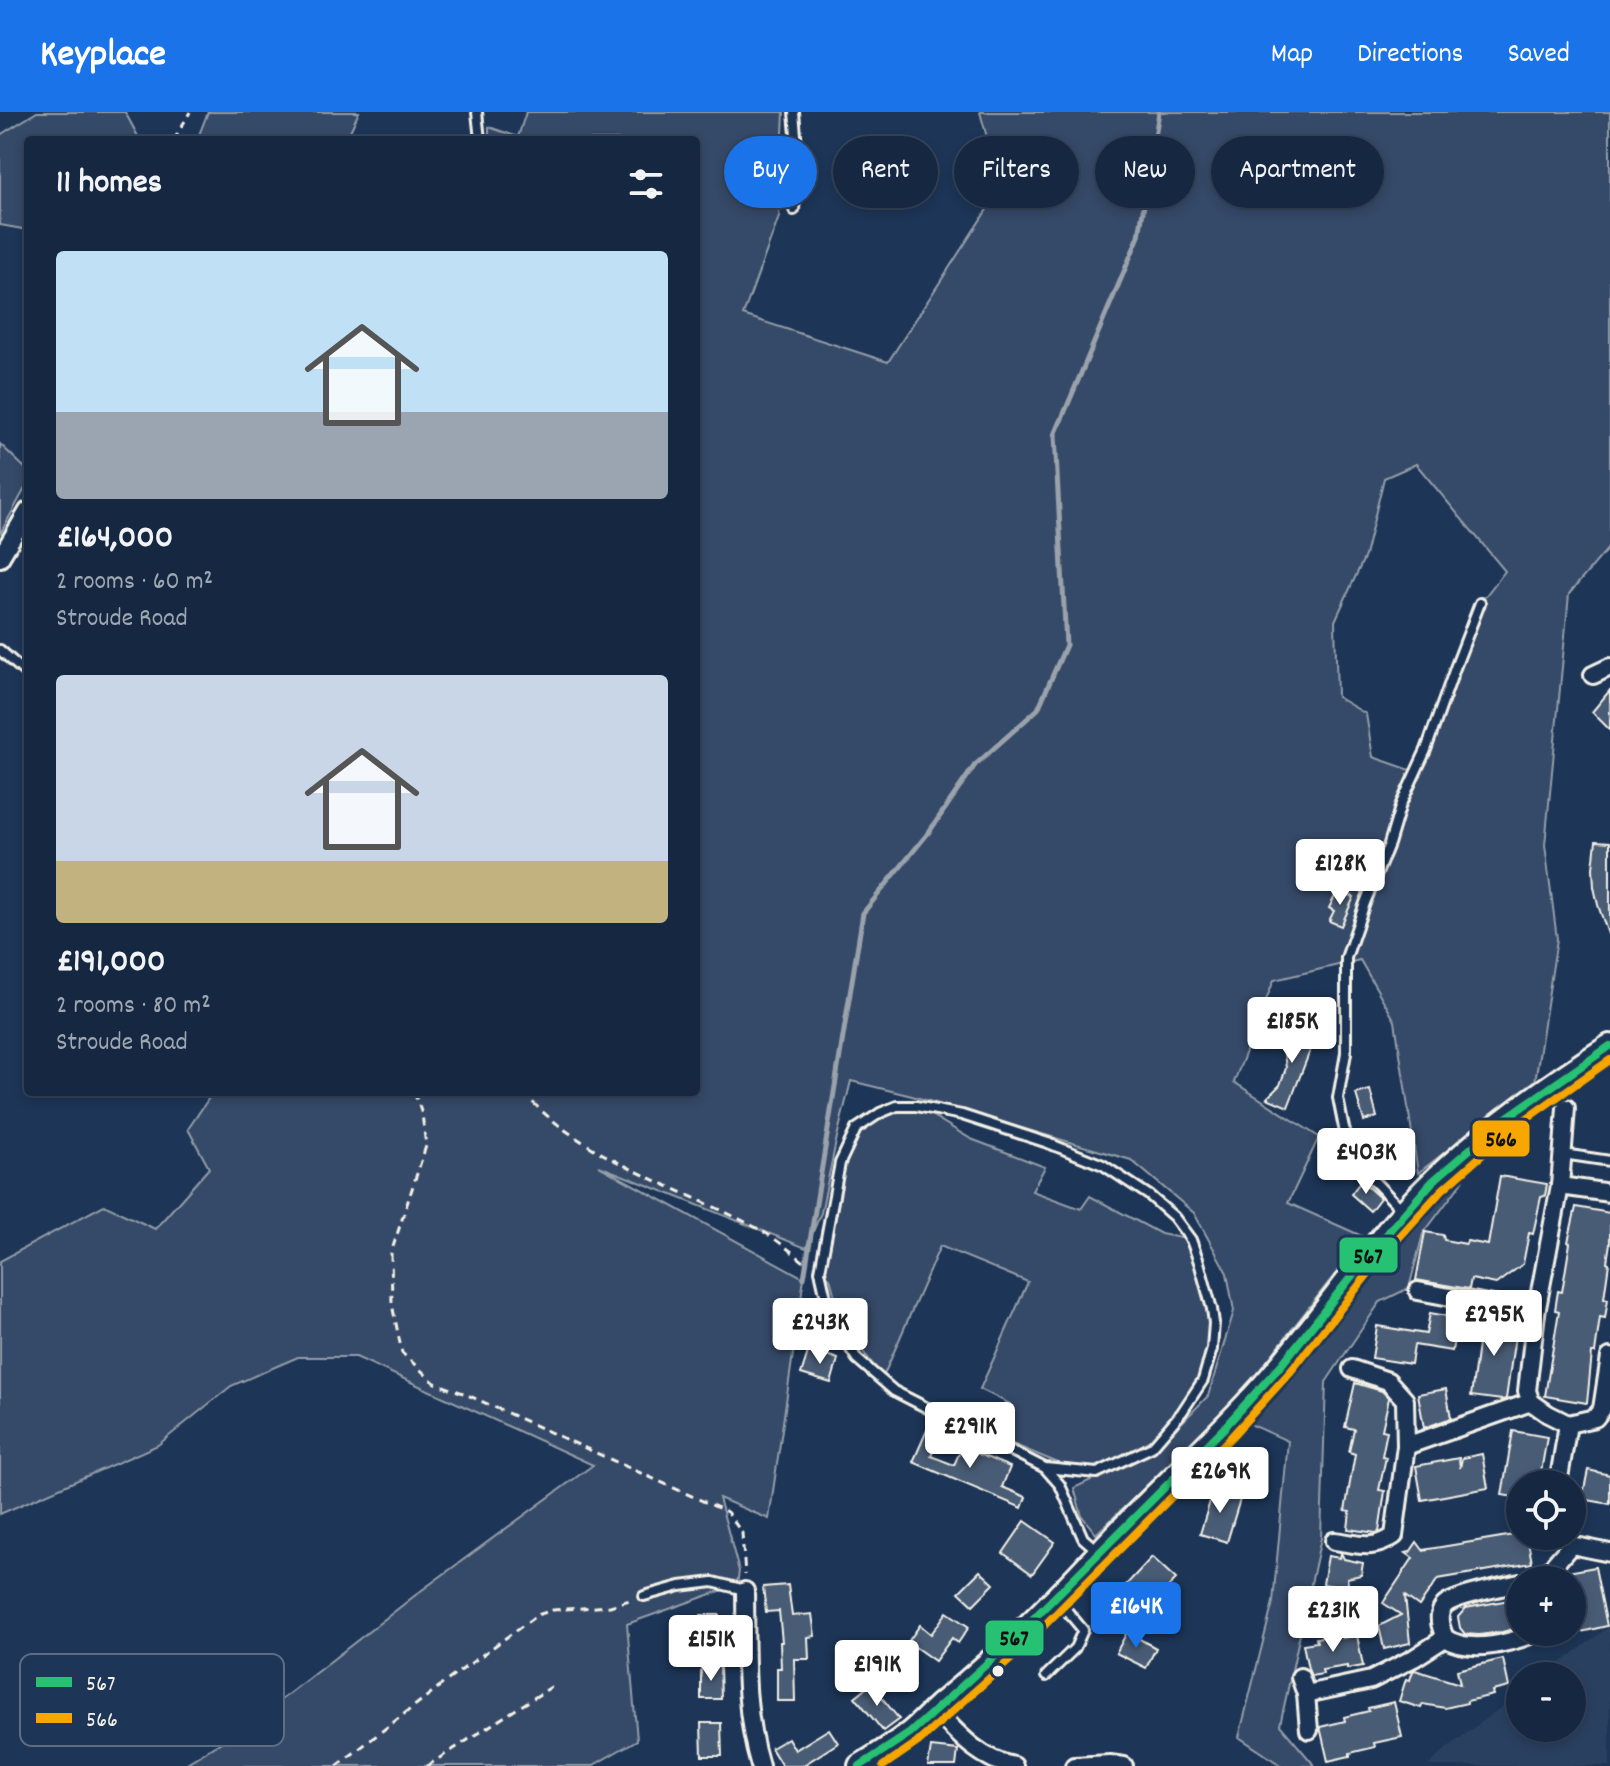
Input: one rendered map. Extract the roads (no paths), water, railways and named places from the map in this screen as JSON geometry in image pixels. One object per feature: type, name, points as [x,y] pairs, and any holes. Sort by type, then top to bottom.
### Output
[{"type":"street","points":[[0,558],[24,518]]},
{"type":"street","points":[[1593,675],[1610,667]]},
{"type":"street","points":[[860,1766],[913,1731],[1057,1598],[1263,1386],[1404,1212],[1435,1181],[1492,1132],[1575,1068],[1610,1046]]},
{"type":"street","points":[[1566,1108],[1560,1186],[1536,1313],[1528,1377],[1527,1391],[1531,1402],[1568,1424],[1595,1418],[1602,1409],[1610,1357]]},
{"type":"street","points":[[1560,1186],[1610,1193]]},
{"type":"street","points":[[1418,1291],[1536,1313]]},
{"type":"street","points":[[1334,1541],[1374,1546],[1394,1536],[1406,1446],[1405,1400],[1388,1381],[1352,1369]]},
{"type":"street","points":[[1406,1446],[1531,1402]]},
{"type":"street","points":[[1560,1470],[1568,1424]]},
{"type":"street","points":[[1586,1546],[1610,1553]]},
{"type":"street","points":[[1506,1587],[1447,1603],[1440,1619],[1445,1638],[1460,1645],[1506,1642]]},
{"type":"street","points":[[745,1591],[749,1710],[760,1766]]},
{"type":"street","points":[[1306,1694],[1371,1680],[1445,1638]]},
{"type":"street","points":[[1300,1677],[1306,1694],[1309,1730]]},
{"type":"street","points":[[935,1710],[988,1758],[1014,1766]]},
{"type":"street","points":[[1074,1766],[1124,1766]]},
{"type":"lane","points":[[477,112],[480,136]]},
{"type":"lane","points":[[794,112],[798,158],[794,210]]},
{"type":"lane","points":[[1404,1212],[1352,1155],[1344,1128],[1338,1098],[1346,1053],[1346,958],[1401,804],[1426,750],[1480,603]]},
{"type":"lane","points":[[0,650],[24,671]]},
{"type":"lane","points":[[1045,1468],[1097,1473],[1152,1447],[1182,1412],[1203,1380],[1212,1349],[1214,1323],[1206,1285],[1191,1240],[1174,1217],[1150,1196],[1103,1165],[962,1115],[916,1106],[897,1106],[880,1113],[856,1129],[840,1163],[820,1271],[830,1316],[857,1359],[894,1391],[1045,1468],[1060,1485],[1083,1538],[1099,1553]]},
{"type":"lane","points":[[1562,1153],[1610,1161]]},
{"type":"lane","points":[[644,1596],[680,1586],[713,1582],[745,1591]]},
{"type":"lane","points":[[1046,1676],[1075,1648],[1083,1630],[1057,1598]]},
{"type":"waterway","points":[[804,1278],[863,913],[929,832],[975,765],[1038,709],[1066,645],[1055,435],[1139,236],[1159,112]]}]
